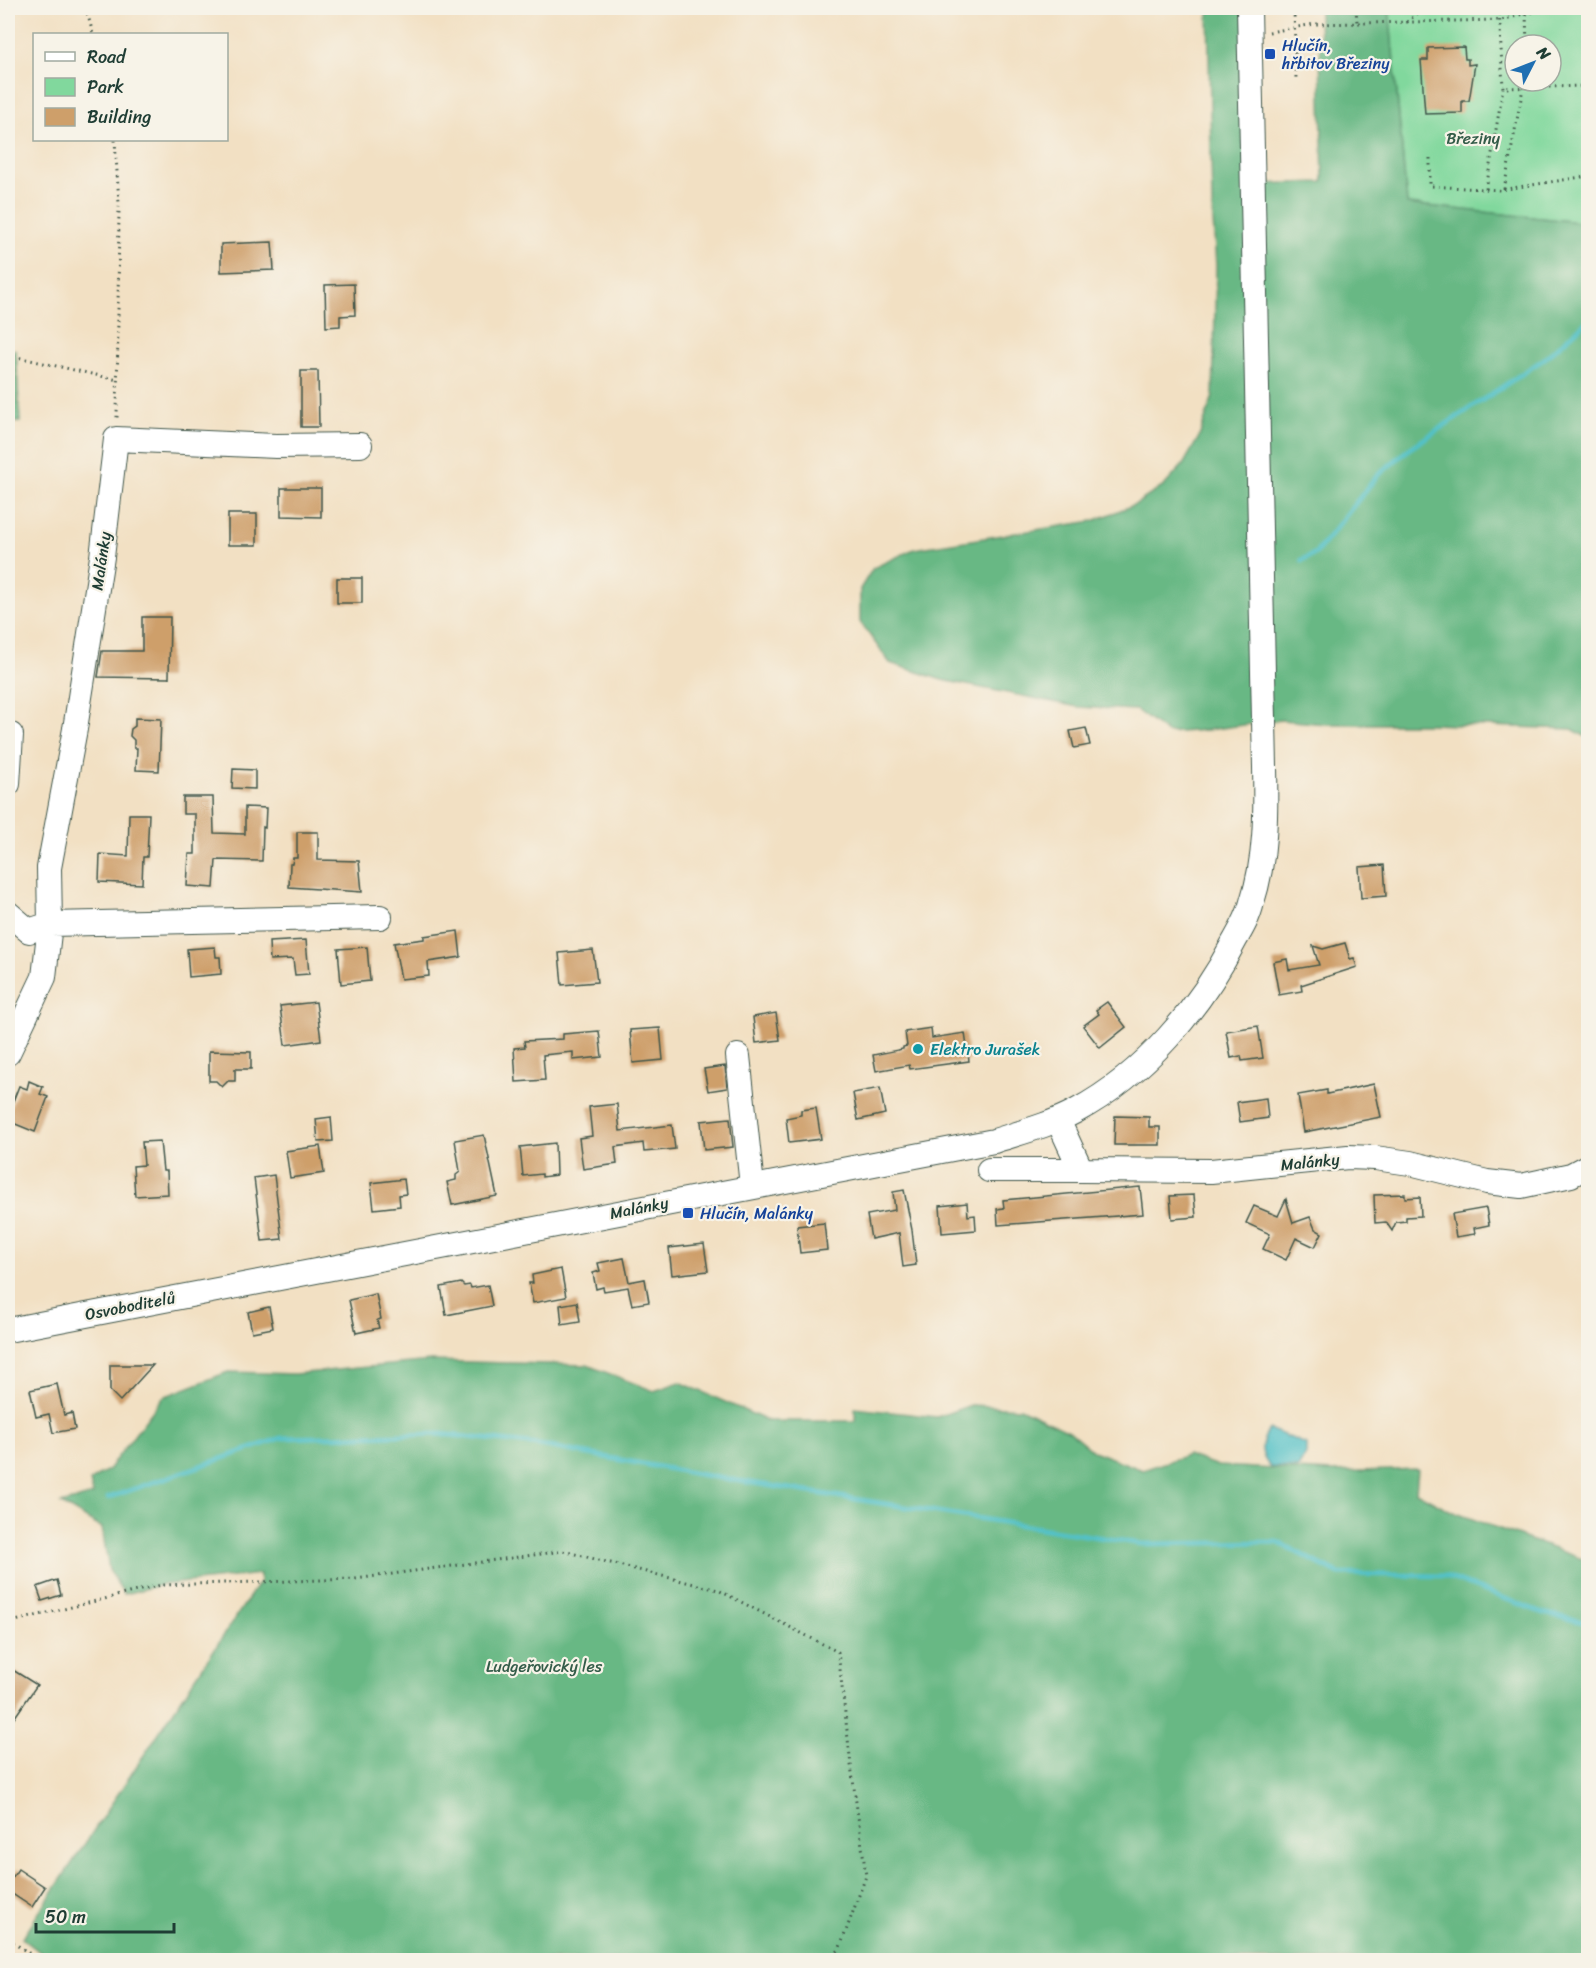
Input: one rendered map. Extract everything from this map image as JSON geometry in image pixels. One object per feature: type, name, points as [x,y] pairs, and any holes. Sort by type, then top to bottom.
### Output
[{"type":"street","name":"Malánky","points":[[252,1282],[994,1141],[1058,1120],[1097,1097],[1142,1064],[1179,1024],[1220,969],[1248,915],[1260,870],[1266,804],[1249,8]]},
{"type":"street","name":"Malánky","points":[[8,1053],[44,977],[48,956],[49,868],[75,729],[95,603],[116,439]]},
{"type":"street","points":[[116,439],[276,446],[360,445]]},
{"type":"street","points":[[8,784],[11,735]]},
{"type":"street","points":[[8,913],[29,931],[50,924],[380,917]]},
{"type":"street","points":[[738,1056],[752,1186]]},
{"type":"street","points":[[1058,1120],[1081,1170]]},
{"type":"street","name":"Malánky","points":[[989,1170],[1211,1171],[1348,1157],[1410,1163],[1487,1182],[1521,1186],[1571,1175],[1588,1167]]},
{"type":"street","name":"Osvoboditelů","points":[[8,1330],[252,1282]]},
{"type":"path","points":[[86,8],[93,33]]},
{"type":"path","points":[[1356,8],[1357,23]]},
{"type":"path","points":[[1407,22],[1425,8]]},
{"type":"path","points":[[1486,189],[1503,88],[1499,8]]},
{"type":"path","points":[[1522,8],[1525,14],[1526,33]]},
{"type":"path","points":[[1249,35],[1315,24],[1501,20],[1550,8]]},
{"type":"path","points":[[1294,10],[1296,79]]},
{"type":"path","points":[[1563,87],[1588,86]]},
{"type":"path","points":[[1504,189],[1525,93]]},
{"type":"path","points":[[115,141],[119,203],[116,439]]},
{"type":"path","points":[[1430,158],[1430,186],[1504,189],[1588,176]]},
{"type":"path","points":[[8,355],[118,380]]},
{"type":"path","points":[[8,1627],[15,1621],[161,1585],[355,1579],[563,1551],[718,1590],[838,1652],[866,1876],[839,1950],[828,1960]]},
{"type":"path","points":[[8,1939],[39,1960]]},
{"type":"green space","points":[[1208,8],[1249,8],[1253,184],[1323,182],[1319,8],[1389,8],[1407,204],[1588,223],[1588,738],[1572,729],[1430,724],[1326,724],[1281,720],[1167,733],[1136,710],[1078,707],[942,680],[890,663],[860,622],[860,589],[873,568],[914,549],[1093,521],[1136,504],[1164,486],[1183,465],[1199,437],[1213,396],[1216,266],[1212,204]]},
{"type":"green space","name":"Březiny","points":[[1389,8],[1588,8],[1588,223],[1407,204]]},
{"type":"green space","points":[[8,349],[16,350],[20,422],[8,423]]},
{"type":"green space","name":"Ludgeřovický les","points":[[431,1361],[587,1365],[654,1391],[680,1382],[768,1421],[855,1421],[855,1408],[937,1417],[971,1405],[1020,1408],[1069,1431],[1093,1451],[1143,1470],[1187,1455],[1218,1466],[1332,1472],[1418,1469],[1416,1492],[1453,1512],[1588,1561],[1588,1960],[50,1960],[22,1938],[260,1581],[260,1574],[161,1585],[124,1594],[109,1570],[102,1528],[61,1504],[93,1495],[90,1481],[108,1470],[163,1397],[228,1372],[294,1374]]},
{"type":"water","points":[[1269,1429],[1306,1444],[1306,1454],[1298,1468],[1270,1467],[1262,1453],[1264,1439]]},
{"type":"building","points":[[1464,47],[1468,65],[1475,64],[1469,101],[1462,101],[1462,113],[1425,114],[1421,60],[1428,60],[1428,48]]},
{"type":"building","points":[[272,242],[274,270],[221,272],[221,244]]},
{"type":"building","points":[[354,284],[355,315],[340,316],[340,326],[326,327],[325,285]]},
{"type":"building","points":[[301,371],[318,371],[319,427],[301,427]]},
{"type":"building","points":[[281,488],[321,488],[321,517],[281,516]]},
{"type":"building","points":[[228,514],[257,514],[257,545],[228,545]]},
{"type":"building","points":[[337,578],[362,578],[362,603],[337,603]]},
{"type":"building","points":[[142,617],[170,617],[169,678],[98,677],[102,651],[142,651]]},
{"type":"building","points":[[135,718],[161,719],[159,771],[136,770],[137,748],[134,748],[134,740],[130,736],[131,729],[135,726]]},
{"type":"building","points":[[1086,728],[1090,745],[1074,748],[1070,731]]},
{"type":"building","points":[[233,769],[255,770],[255,789],[232,788]]},
{"type":"building","points":[[183,797],[213,797],[214,833],[245,834],[245,807],[266,808],[262,861],[216,860],[214,888],[187,886],[189,854],[195,854],[195,814],[183,814]]},
{"type":"building","points":[[129,814],[149,814],[147,857],[143,857],[142,884],[99,882],[100,854],[128,856]]},
{"type":"building","points":[[297,832],[318,832],[318,860],[359,861],[362,892],[289,887],[290,864],[293,858],[297,858]]},
{"type":"building","points":[[1384,865],[1386,896],[1361,898],[1359,867]]},
{"type":"building","points":[[458,931],[461,957],[428,962],[429,976],[401,979],[394,943]]},
{"type":"building","points":[[306,940],[309,974],[295,975],[293,959],[270,960],[269,942]]},
{"type":"building","points":[[1345,943],[1350,959],[1354,958],[1357,967],[1301,985],[1302,991],[1279,995],[1273,962],[1287,959],[1289,970],[1319,965],[1313,946],[1323,949]]},
{"type":"building","points":[[215,947],[216,957],[220,957],[221,974],[189,977],[187,949]]},
{"type":"building","points":[[367,947],[370,981],[341,984],[338,949]]},
{"type":"building","points":[[593,950],[597,982],[562,985],[559,953]]},
{"type":"building","points":[[316,1002],[321,1040],[285,1045],[280,1006]]},
{"type":"building","points":[[1107,1002],[1126,1027],[1100,1048],[1083,1026],[1099,1014],[1096,1010]]},
{"type":"building","points":[[776,1013],[780,1040],[756,1043],[753,1017]]},
{"type":"building","points":[[1258,1026],[1263,1058],[1242,1061],[1241,1056],[1231,1058],[1226,1031]]},
{"type":"building","points":[[660,1028],[663,1060],[633,1063],[630,1030]]},
{"type":"building","points":[[931,1028],[932,1038],[965,1033],[969,1061],[910,1069],[909,1065],[876,1071],[873,1055],[903,1049],[907,1046],[905,1032]]},
{"type":"building","points":[[599,1031],[602,1057],[573,1060],[573,1052],[543,1055],[545,1080],[516,1082],[514,1048],[525,1047],[524,1041],[563,1039],[563,1034]]},
{"type":"building","points":[[209,1051],[251,1052],[251,1069],[235,1069],[235,1081],[228,1081],[222,1087],[216,1081],[209,1081]]},
{"type":"building","points":[[725,1066],[727,1088],[708,1091],[704,1069]]},
{"type":"building","points":[[29,1081],[43,1087],[40,1094],[48,1097],[35,1132],[8,1121],[8,1114],[19,1086],[27,1089]]},
{"type":"building","points":[[1374,1084],[1381,1117],[1304,1132],[1298,1095],[1327,1090],[1327,1094]]},
{"type":"building","points":[[880,1088],[885,1114],[858,1120],[853,1093]]},
{"type":"building","points":[[1266,1098],[1268,1118],[1240,1122],[1237,1102]]},
{"type":"building","points":[[617,1104],[620,1131],[672,1125],[675,1149],[644,1152],[643,1143],[615,1147],[617,1164],[583,1169],[579,1138],[592,1136],[589,1107]]},
{"type":"building","points":[[816,1108],[821,1139],[789,1143],[786,1118],[801,1115],[801,1110]]},
{"type":"building","points":[[1115,1116],[1149,1117],[1149,1127],[1160,1127],[1160,1145],[1114,1145]]},
{"type":"building","points":[[331,1117],[333,1141],[318,1142],[316,1119]]},
{"type":"building","points":[[730,1118],[733,1147],[704,1150],[701,1121]]},
{"type":"building","points":[[484,1135],[497,1196],[452,1205],[447,1182],[456,1180],[456,1175],[460,1172],[455,1140]]},
{"type":"building","points":[[160,1141],[163,1171],[167,1171],[168,1194],[135,1196],[133,1166],[144,1165],[142,1142]]},
{"type":"building","points":[[555,1143],[556,1175],[523,1176],[520,1147]]},
{"type":"building","points":[[320,1146],[324,1173],[290,1178],[286,1151]]},
{"type":"building","points":[[274,1175],[282,1239],[262,1241],[254,1178]]},
{"type":"building","points":[[404,1179],[406,1194],[399,1195],[400,1206],[374,1209],[371,1183]]},
{"type":"building","points":[[1140,1187],[1143,1214],[998,1225],[997,1209],[1004,1208],[1003,1200]]},
{"type":"building","points":[[904,1190],[916,1265],[903,1267],[899,1233],[871,1239],[867,1215],[895,1210],[893,1192]]},
{"type":"building","points":[[1405,1194],[1405,1198],[1420,1197],[1421,1216],[1406,1217],[1406,1221],[1396,1222],[1392,1231],[1386,1222],[1375,1223],[1374,1195]]},
{"type":"building","points":[[1194,1195],[1196,1217],[1172,1219],[1170,1196]]},
{"type":"building","points":[[1286,1199],[1293,1223],[1310,1217],[1315,1229],[1322,1233],[1315,1247],[1296,1238],[1286,1260],[1263,1249],[1270,1234],[1246,1223],[1254,1206],[1278,1216]]},
{"type":"building","points":[[967,1203],[968,1216],[975,1215],[976,1230],[942,1233],[940,1206]]},
{"type":"building","points":[[1486,1208],[1489,1225],[1474,1228],[1475,1234],[1456,1237],[1452,1214]]},
{"type":"building","points":[[824,1223],[827,1250],[800,1253],[797,1226]]},
{"type":"building","points":[[704,1244],[708,1271],[672,1275],[669,1248]]},
{"type":"building","points":[[624,1258],[629,1282],[645,1279],[649,1302],[632,1305],[628,1287],[604,1291],[603,1287],[596,1289],[593,1273],[600,1271],[598,1263]]},
{"type":"building","points":[[561,1269],[566,1297],[533,1303],[529,1283],[533,1283],[532,1275]]},
{"type":"building","points":[[461,1283],[464,1286],[470,1285],[471,1288],[488,1285],[492,1306],[446,1315],[441,1287]]},
{"type":"building","points":[[376,1294],[381,1319],[377,1320],[379,1328],[356,1333],[349,1300]]},
{"type":"building","points":[[577,1302],[580,1322],[562,1325],[560,1305]]},
{"type":"building","points":[[269,1307],[273,1328],[252,1332],[248,1312]]},
{"type":"building","points":[[110,1365],[153,1365],[120,1401],[110,1391]]},
{"type":"building","points":[[57,1384],[64,1415],[72,1413],[75,1429],[53,1433],[49,1414],[36,1417],[30,1390]]},
{"type":"building","points":[[57,1580],[61,1595],[42,1601],[37,1587]]},
{"type":"building","points":[[8,1667],[37,1685],[8,1727]]},
{"type":"building","points":[[18,1869],[45,1887],[32,1907],[8,1891],[8,1884]]},
{"type":"waterway","points":[[1302,560],[1316,553],[1377,476],[1409,449],[1544,359],[1588,320]]},
{"type":"waterway","points":[[108,1498],[281,1438],[441,1434],[539,1445],[714,1477],[1142,1544],[1277,1542],[1339,1574],[1445,1576],[1543,1613],[1588,1623]]},
{"type":"place","name":"Hlučín, hřbitov Březiny","points":[[1270,54]]},
{"type":"place","name":"Elektro Jurašek","points":[[918,1049]]},
{"type":"place","name":"Hlučín, Malánky","points":[[688,1213]]}]
